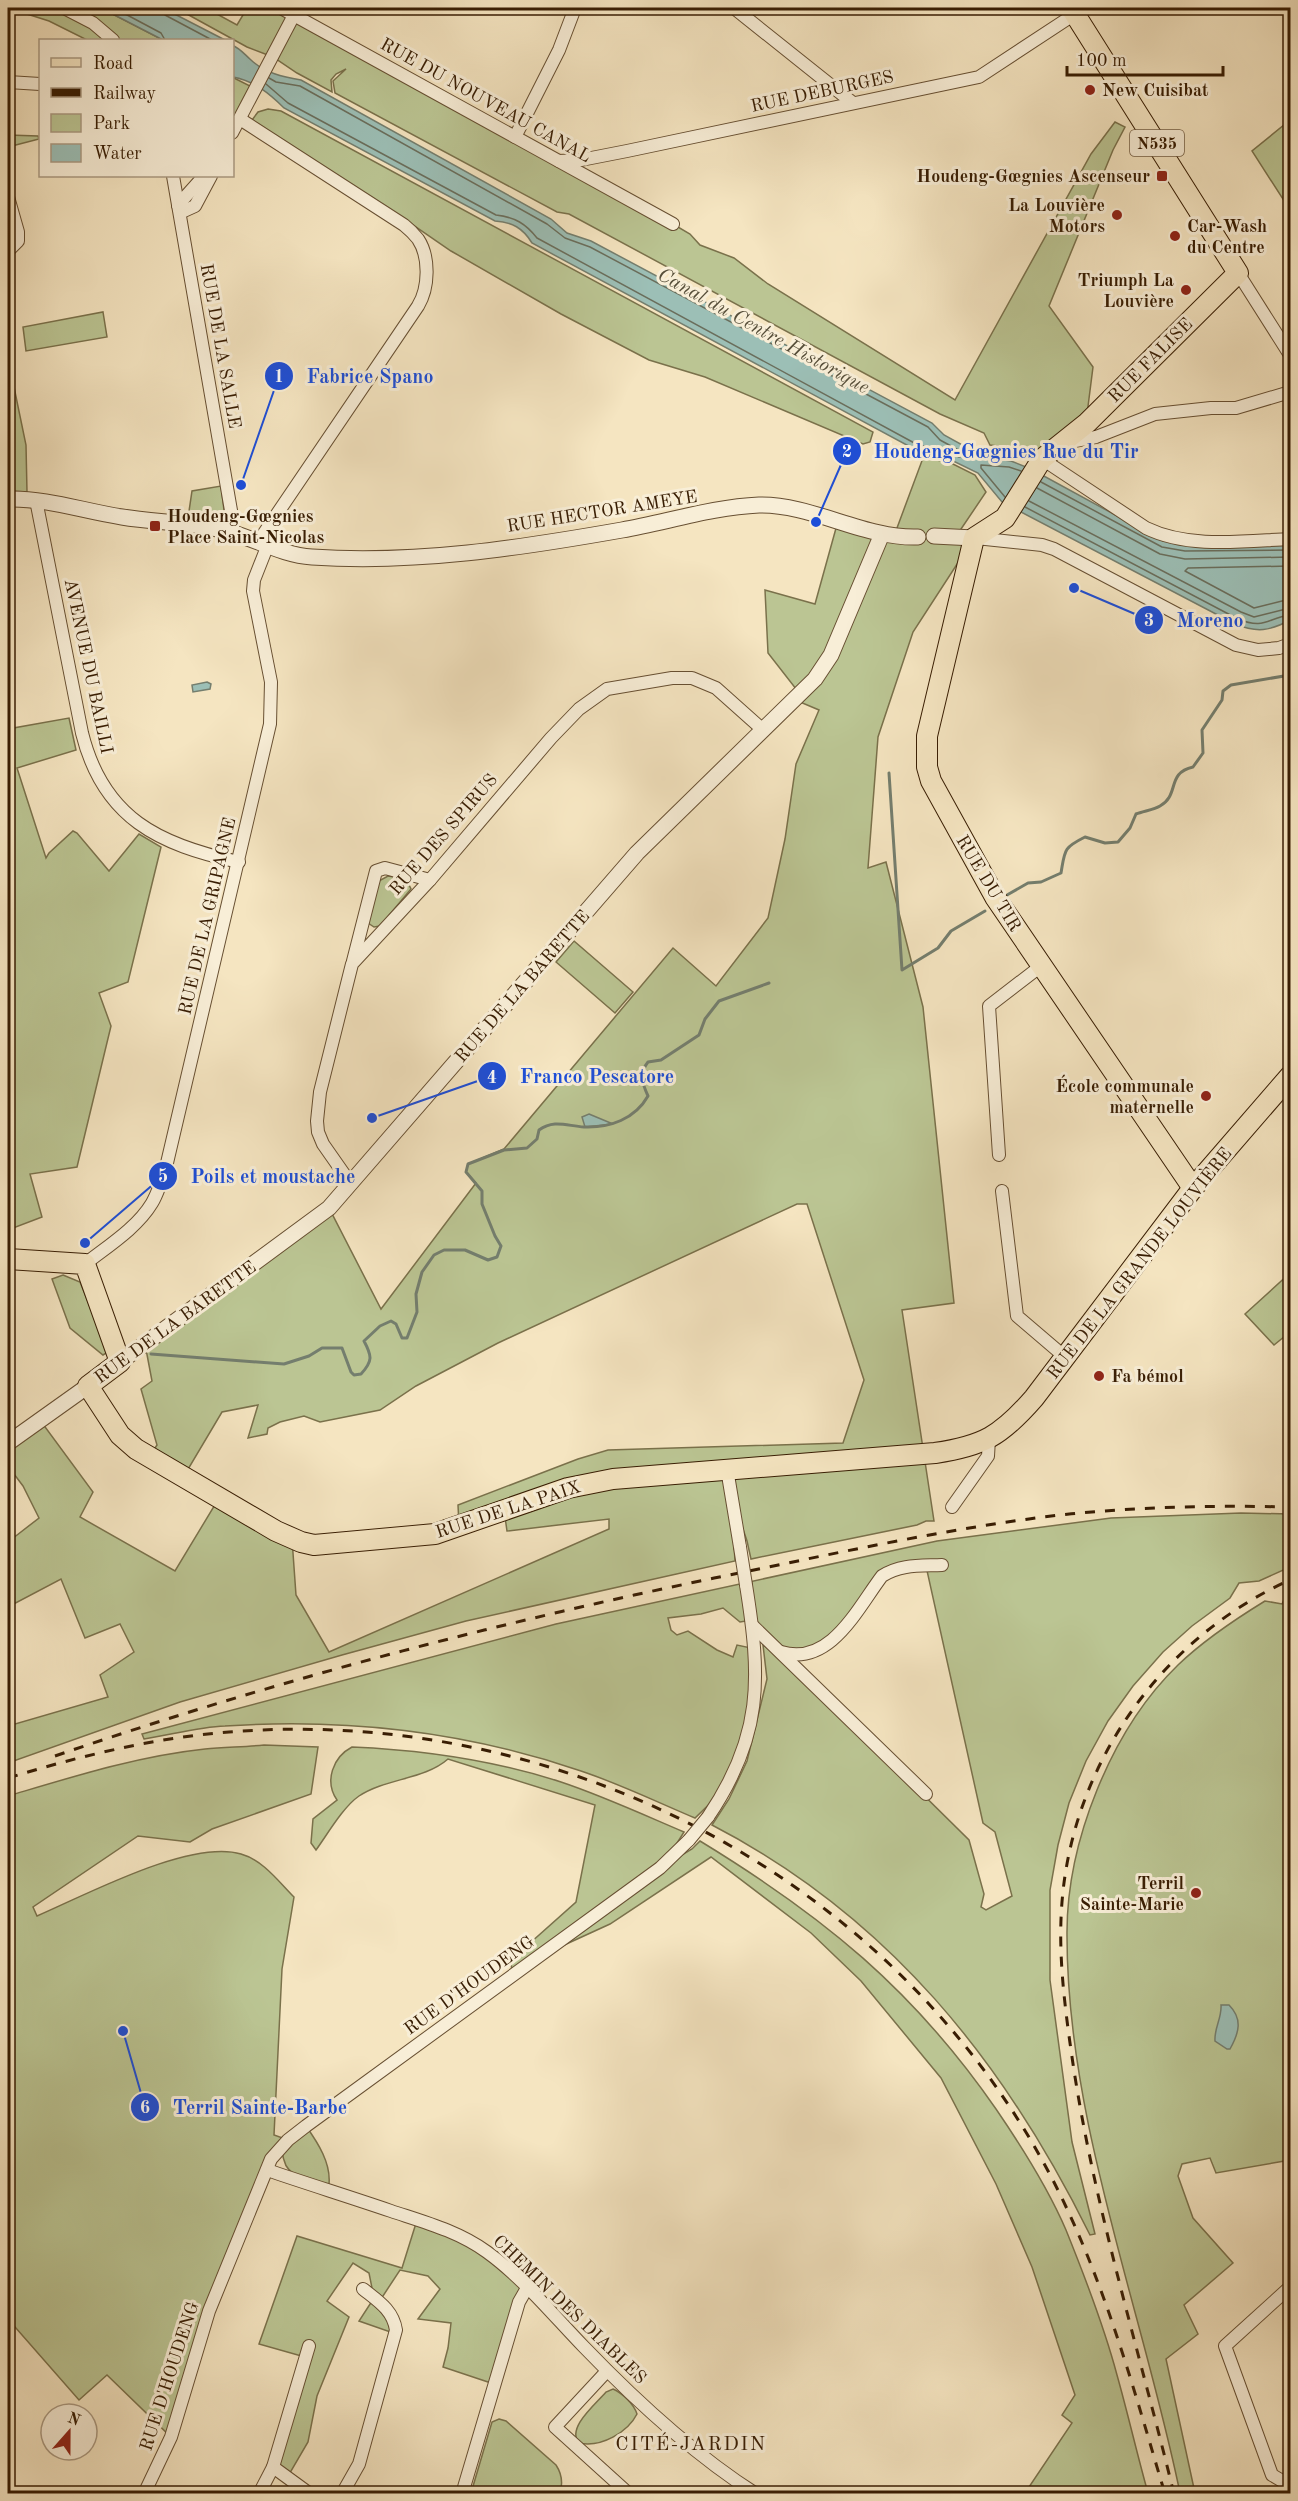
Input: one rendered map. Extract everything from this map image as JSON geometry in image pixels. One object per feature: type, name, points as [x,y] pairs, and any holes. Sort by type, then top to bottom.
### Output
[{"type":"main road","name":"N535","points":[[1077,10],[1239,273]]},
{"type":"main road","name":"RUE FALISE","points":[[974,538],[1005,518],[1042,459],[1088,423],[1239,273]]},
{"type":"main road","name":"RUE DU TIR","points":[[974,538],[927,736],[927,767],[938,796],[995,897],[1193,1188]]},
{"type":"main road","name":"RUE DE LA GRANDE LOUVIÈRE","points":[[1011,1422],[1034,1398],[1193,1188],[1290,1076]]},
{"type":"main road","points":[[8,1259],[85,1264],[120,1362]]},
{"type":"main road","name":"RUE DE LA BARETTE","points":[[88,1386],[120,1362]]},
{"type":"main road","name":"RUE DE LA PAIX","points":[[88,1386],[120,1435],[136,1449],[276,1531],[314,1545],[435,1534],[542,1496],[593,1483],[965,1449],[989,1439],[1011,1422]]},
{"type":"street","points":[[64,8],[93,23],[113,39]]},
{"type":"street","name":"RUE DU NOUVEAU CANAL","points":[[281,8],[294,11],[673,224]]},
{"type":"street","points":[[515,137],[559,50],[575,8]]},
{"type":"street","points":[[734,8],[853,103]]},
{"type":"street","name":"RUE DEBURGES","points":[[559,161],[581,160],[632,150],[979,77],[1077,10]]},
{"type":"street","points":[[234,130],[273,57],[294,11]]},
{"type":"street","points":[[8,82],[39,84]]},
{"type":"street","name":"RUE DE LA GRIPAGNE","points":[[85,1264],[135,1224],[156,1195],[167,1163],[270,724],[271,682],[253,591],[262,544],[418,306],[425,289],[426,268],[418,239],[404,225],[240,119]]},
{"type":"street","name":"RUE DE LA SALLE","points":[[173,177],[232,532]]},
{"type":"street","points":[[180,177],[184,180],[205,177]]},
{"type":"street","points":[[195,206],[184,211],[178,205],[205,177]]},
{"type":"street","name":"RUE DE LA SALLE","points":[[184,237],[188,220],[205,177]]},
{"type":"street","points":[[8,197],[18,232],[18,241],[8,251]]},
{"type":"street","name":"N535","points":[[1239,273],[1290,355]]},
{"type":"street","name":"RUE FALISE","points":[[1058,445],[1096,437],[1155,414],[1211,408],[1236,408],[1290,393]]},
{"type":"street","points":[[1042,459],[1160,535],[1176,539],[1227,541],[1290,539]]},
{"type":"street","name":"RUE HECTOR AMEYE","points":[[8,499],[36,500],[120,517],[232,532],[288,553],[348,559],[420,557],[558,541],[761,505],[817,516],[882,534],[918,537]]},
{"type":"street","name":"AVENUE DU BAILLI","points":[[36,500],[82,733],[92,764],[101,781],[116,804],[156,834],[184,849],[239,862]]},
{"type":"street","name":"RUE DE LA BARETTE","points":[[120,1362],[315,1221],[351,1184],[637,853],[815,679],[831,656],[882,534]]},
{"type":"street","points":[[934,536],[994,538],[1048,547],[1168,611],[1247,649],[1269,650],[1290,644]]},
{"type":"street","name":"RUE DES SPIRUS","points":[[351,1184],[323,1144],[318,1132],[317,1121],[320,1092],[352,964],[430,880],[551,738],[579,709],[607,689],[672,678],[692,678],[716,687],[762,729]]},
{"type":"street","points":[[352,964],[376,871],[385,868],[430,880]]},
{"type":"street","points":[[999,1155],[989,1006],[992,1001],[1041,966]]},
{"type":"street","points":[[1002,1191],[1017,1316],[1065,1357]]},
{"type":"street","name":"RUE DE LA BARETTE","points":[[8,1443],[88,1386]]},
{"type":"street","points":[[952,1507],[988,1456],[989,1439]]},
{"type":"street","name":"RUE D'HOUDENG","points":[[144,2493],[171,2436],[209,2310],[269,2164],[295,2134],[660,1868],[689,1840],[730,1784],[747,1740],[756,1686],[753,1626],[727,1469]]},
{"type":"street","points":[[777,1651],[800,1655],[814,1653],[837,1637],[882,1576],[905,1566],[942,1565]]},
{"type":"street","points":[[753,1626],[926,1794]]},
{"type":"street","name":"CHEMIN DES DIABLES","points":[[269,2164],[468,2239],[488,2253],[527,2288],[607,2370],[703,2456],[756,2493]]},
{"type":"street","points":[[462,2493],[519,2302],[527,2288]]},
{"type":"street","points":[[1287,2481],[1272,2475],[1225,2346],[1290,2288]]},
{"type":"street","points":[[342,2493],[358,2464],[396,2330],[395,2320],[390,2311],[363,2289]]},
{"type":"street","points":[[259,2493],[273,2468],[309,2346]]},
{"type":"street","points":[[607,2370],[555,2427],[629,2493]]},
{"type":"street","points":[[273,2468],[310,2493]]},
{"type":"green space","points":[[8,8],[101,8],[161,39],[85,39],[49,21]]},
{"type":"green space","points":[[176,8],[206,8],[237,25],[246,10],[242,8],[281,8],[661,217],[690,234],[700,245],[734,258],[768,284],[955,400],[1091,154],[1115,122],[1125,127],[1113,150],[1049,306],[1093,367],[1086,422],[1039,449],[1028,450],[990,445],[984,433],[940,414],[569,214],[557,212],[335,93],[333,81],[346,69],[336,74],[331,80],[332,92],[273,57],[232,39]]},
{"type":"green space","points":[[234,78],[256,89],[240,119],[234,116]]},
{"type":"green space","points":[[268,109],[281,111],[873,432],[870,442],[863,444],[705,377],[649,360],[561,314],[451,251],[410,223],[249,124],[258,112]]},
{"type":"green space","points":[[1290,120],[1290,210],[1252,151]]},
{"type":"green space","points":[[8,135],[38,136],[39,139],[8,147]]},
{"type":"green space","points":[[103,312],[107,337],[26,351],[23,327]]},
{"type":"green space","points":[[8,358],[26,445],[27,492],[8,491]]},
{"type":"green space","points":[[923,458],[949,462],[975,475],[986,492],[959,532],[974,538],[913,632],[878,737],[868,868],[886,862],[923,1007],[954,1303],[902,1310],[934,1521],[751,1559],[731,1493],[735,1561],[466,1621],[342,1655],[180,1702],[8,1763],[8,1726],[108,1697],[100,1675],[134,1652],[120,1624],[85,1638],[61,1579],[8,1607],[8,1542],[39,1518],[23,1486],[8,1466],[8,1443],[40,1420],[93,1492],[80,1517],[175,1571],[219,1498],[292,1539],[296,1595],[329,1652],[609,1529],[609,1519],[507,1531],[504,1510],[459,1525],[458,1505],[578,1459],[608,1450],[843,1443],[864,1380],[807,1204],[797,1204],[498,1343],[416,1386],[380,1410],[320,1422],[304,1416],[280,1422],[268,1428],[267,1434],[248,1438],[258,1405],[222,1412],[187,1471],[153,1451],[157,1445],[141,1389],[152,1381],[145,1344],[329,1208],[381,1309],[476,1183],[466,1172],[468,1164],[504,1149],[673,948],[716,986],[768,918],[785,839],[796,764],[819,710],[800,702],[800,694],[768,653],[765,590],[815,604],[838,521],[894,536]]},
{"type":"green space","points":[[221,486],[224,510],[222,519],[215,522],[188,518],[192,491]]},
{"type":"green space","points":[[69,718],[76,750],[17,768],[46,858],[73,831],[109,871],[139,834],[161,847],[128,982],[99,993],[111,1026],[77,1167],[30,1174],[42,1217],[8,1230],[8,729]]},
{"type":"green space","points":[[388,876],[406,879],[411,889],[380,926],[374,927],[368,923],[377,882]]},
{"type":"green space","points":[[574,941],[633,992],[615,1013],[556,962]]},
{"type":"green space","points":[[1290,1273],[1290,1332],[1274,1345],[1245,1314]]},
{"type":"green space","points":[[63,1275],[80,1282],[108,1352],[103,1355],[70,1328],[52,1279]]},
{"type":"green space","points":[[1241,1513],[1290,1514],[1290,1567],[1259,1581],[1239,1583],[1230,1598],[1192,1626],[1163,1652],[1133,1686],[1108,1721],[1086,1761],[1069,1803],[1058,1845],[1050,1890],[1050,1980],[1072,2142],[1095,2234],[1090,2235],[1056,2171],[1019,2110],[979,2053],[935,1999],[886,1949],[833,1903],[775,1862],[712,1825],[729,1799],[747,1761],[767,1679],[763,1645],[796,1669],[969,1840],[984,1894],[981,1907],[986,1910],[1012,1896],[995,1832],[983,1823],[926,1566],[896,1568],[826,1646],[787,1654],[752,1620],[740,1622],[723,1608],[701,1614],[668,1618],[671,1630],[677,1635],[688,1631],[717,1650],[733,1657],[737,1645],[756,1649],[756,1686],[730,1784],[695,1818],[624,1787],[538,1758],[494,1746],[405,1731],[360,1726],[270,1724],[195,1729],[144,1739],[142,1734],[556,1624],[937,1541],[1111,1518]]},
{"type":"green space","points":[[1290,1586],[1290,2160],[1216,2173],[1210,2158],[1182,2164],[1178,2176],[1193,2218],[1233,2263],[1184,2305],[1198,2334],[1166,2359],[1195,2493],[1180,2493],[1165,2425],[1093,2146],[1079,2076],[1070,2006],[1067,1936],[1069,1900],[1074,1864],[1097,1790],[1132,1722],[1154,1691],[1198,1647],[1265,1601],[1282,1604]]},
{"type":"green space","points":[[264,1745],[318,1747],[311,1794],[212,1829],[190,1842],[138,1836],[33,1907],[37,1916],[138,1871],[194,1854],[220,1851],[241,1854],[256,1861],[294,1897],[282,1969],[274,2135],[288,2140],[306,2126],[326,2161],[329,2184],[302,2178],[291,2171],[283,2158],[282,2146],[209,2310],[171,2437],[107,2375],[79,2400],[8,2319],[8,1796],[105,1768],[180,1752]]},
{"type":"green space","points":[[352,1747],[458,1757],[484,1762],[535,1774],[608,1799],[684,1832],[662,1867],[692,1849],[700,1841],[786,1898],[863,1958],[932,2027],[964,2066],[1015,2138],[1051,2199],[1066,2230],[1106,2338],[1148,2493],[1025,2493],[1072,2423],[1062,2415],[1075,2395],[1032,2267],[996,2184],[941,2078],[861,1981],[811,1933],[711,1857],[610,1924],[538,1957],[512,1974],[511,1960],[576,1902],[595,1805],[448,1759],[428,1771],[381,1786],[359,1796],[341,1814],[316,1850],[311,1843],[313,1819],[337,1800],[331,1785],[332,1770],[345,1751]]},
{"type":"green space","points":[[417,2220],[468,2239],[527,2288],[494,2384],[443,2367],[451,2323],[418,2319],[440,2289],[428,2276],[400,2270],[379,2302],[396,2334],[359,2321],[374,2298],[369,2273],[353,2263],[327,2301],[349,2317],[317,2396],[308,2442],[287,2478],[273,2467],[305,2357],[259,2344],[297,2236],[402,2268]]},
{"type":"green space","points":[[613,2389],[633,2406],[637,2414],[633,2421],[605,2441],[579,2443],[576,2430],[579,2423],[606,2392]]},
{"type":"green space","points":[[499,2419],[506,2421],[556,2465],[561,2479],[560,2493],[471,2493],[492,2422]]},
{"type":"water","points":[[101,8],[163,8],[223,39],[161,39]]},
{"type":"water","points":[[234,46],[262,68],[281,76],[301,80],[551,219],[567,233],[591,241],[932,423],[944,435],[984,457],[1011,461],[1031,469],[1163,541],[1290,544],[1290,620],[1263,630],[1235,624],[1002,502],[978,473],[943,456],[916,450],[532,243],[525,233],[516,227],[495,221],[284,108],[261,88],[234,77]]},
{"type":"water","points":[[207,682],[211,684],[210,689],[193,692],[192,685]]},
{"type":"water","points":[[589,1114],[613,1124],[585,1127],[582,1117]]},
{"type":"water","points":[[1221,2005],[1229,2005],[1238,2021],[1236,2037],[1230,2049],[1215,2041]]},
{"type":"waterway","points":[[1007,895],[1028,883],[1041,882],[1061,873],[1066,850],[1085,837],[1105,843],[1118,842],[1130,828],[1136,814],[1158,807],[1166,801],[1179,774],[1193,767],[1203,753],[1202,730],[1222,700],[1223,691],[1231,685],[1290,675]]},
{"type":"waterway","points":[[889,773],[902,970],[938,948],[951,931],[985,911]]},
{"type":"waterway","points":[[151,1354],[284,1364],[309,1356],[322,1348],[342,1348],[351,1372],[354,1375],[361,1374],[370,1358],[364,1341],[380,1326],[391,1321],[396,1324],[402,1338],[407,1338],[417,1312],[416,1294],[422,1272],[434,1255],[444,1250],[465,1250],[488,1260],[497,1257],[501,1246],[482,1204],[482,1191],[466,1172],[468,1164],[504,1150],[527,1148],[537,1139],[539,1130],[550,1125],[594,1127],[621,1121],[636,1111],[648,1096],[642,1078],[643,1070],[648,1062],[661,1060],[699,1035],[705,1019],[719,1001],[769,983]]},
{"type":"railway","points":[[55,1756],[226,1701],[399,1652],[661,1589],[859,1549],[969,1528],[1043,1517],[1166,1508],[1290,1507]]},
{"type":"railway","points":[[1174,2494],[1103,2217],[1080,2106],[1062,1976],[1062,1902],[1070,1850],[1084,1801],[1105,1754],[1132,1710],[1165,1670],[1202,1635],[1244,1604],[1290,1580]]},
{"type":"railway","points":[[8,1778],[117,1749],[229,1732],[349,1731],[467,1746],[581,1777],[690,1824],[791,1884],[883,1958],[964,2045],[1033,2144],[1076,2228],[1110,2314],[1165,2494]]},
{"type":"place","name":"New Cuisibat","points":[[1090,90]]},
{"type":"place","name":"Houdeng-Gœgnies Ascenseur","points":[[1162,176]]},
{"type":"place","name":"La Louvière Motors","points":[[1117,215]]},
{"type":"place","name":"Car-Wash du Centre","points":[[1175,236]]},
{"type":"place","name":"Triumph La Louvière","points":[[1186,290]]},
{"type":"place","name":"Fabrice Spano","points":[[241,485]]},
{"type":"place","name":"Houdeng-Gœgnies Rue du Tir","points":[[816,522]]},
{"type":"place","name":"Houdeng-Gœgnies Place Saint-Nicolas","points":[[155,526]]},
{"type":"place","name":"Moreno","points":[[1074,588]]},
{"type":"place","name":"École communale maternelle","points":[[1206,1096]]},
{"type":"place","name":"Franco Pescatore","points":[[372,1118]]},
{"type":"place","name":"Poils et moustache","points":[[85,1243]]},
{"type":"place","name":"Fa bémol","points":[[1099,1376]]},
{"type":"place","name":"Terril Sainte-Marie","points":[[1196,1893]]},
{"type":"place","name":"Terril Sainte-Barbe","points":[[123,2031]]},
{"type":"district","name":"CITÉ-JARDIN","points":[[691,2443]]},
{"type":"water label","name":"Canal du Centre Historique","points":[[764,330]]}]
